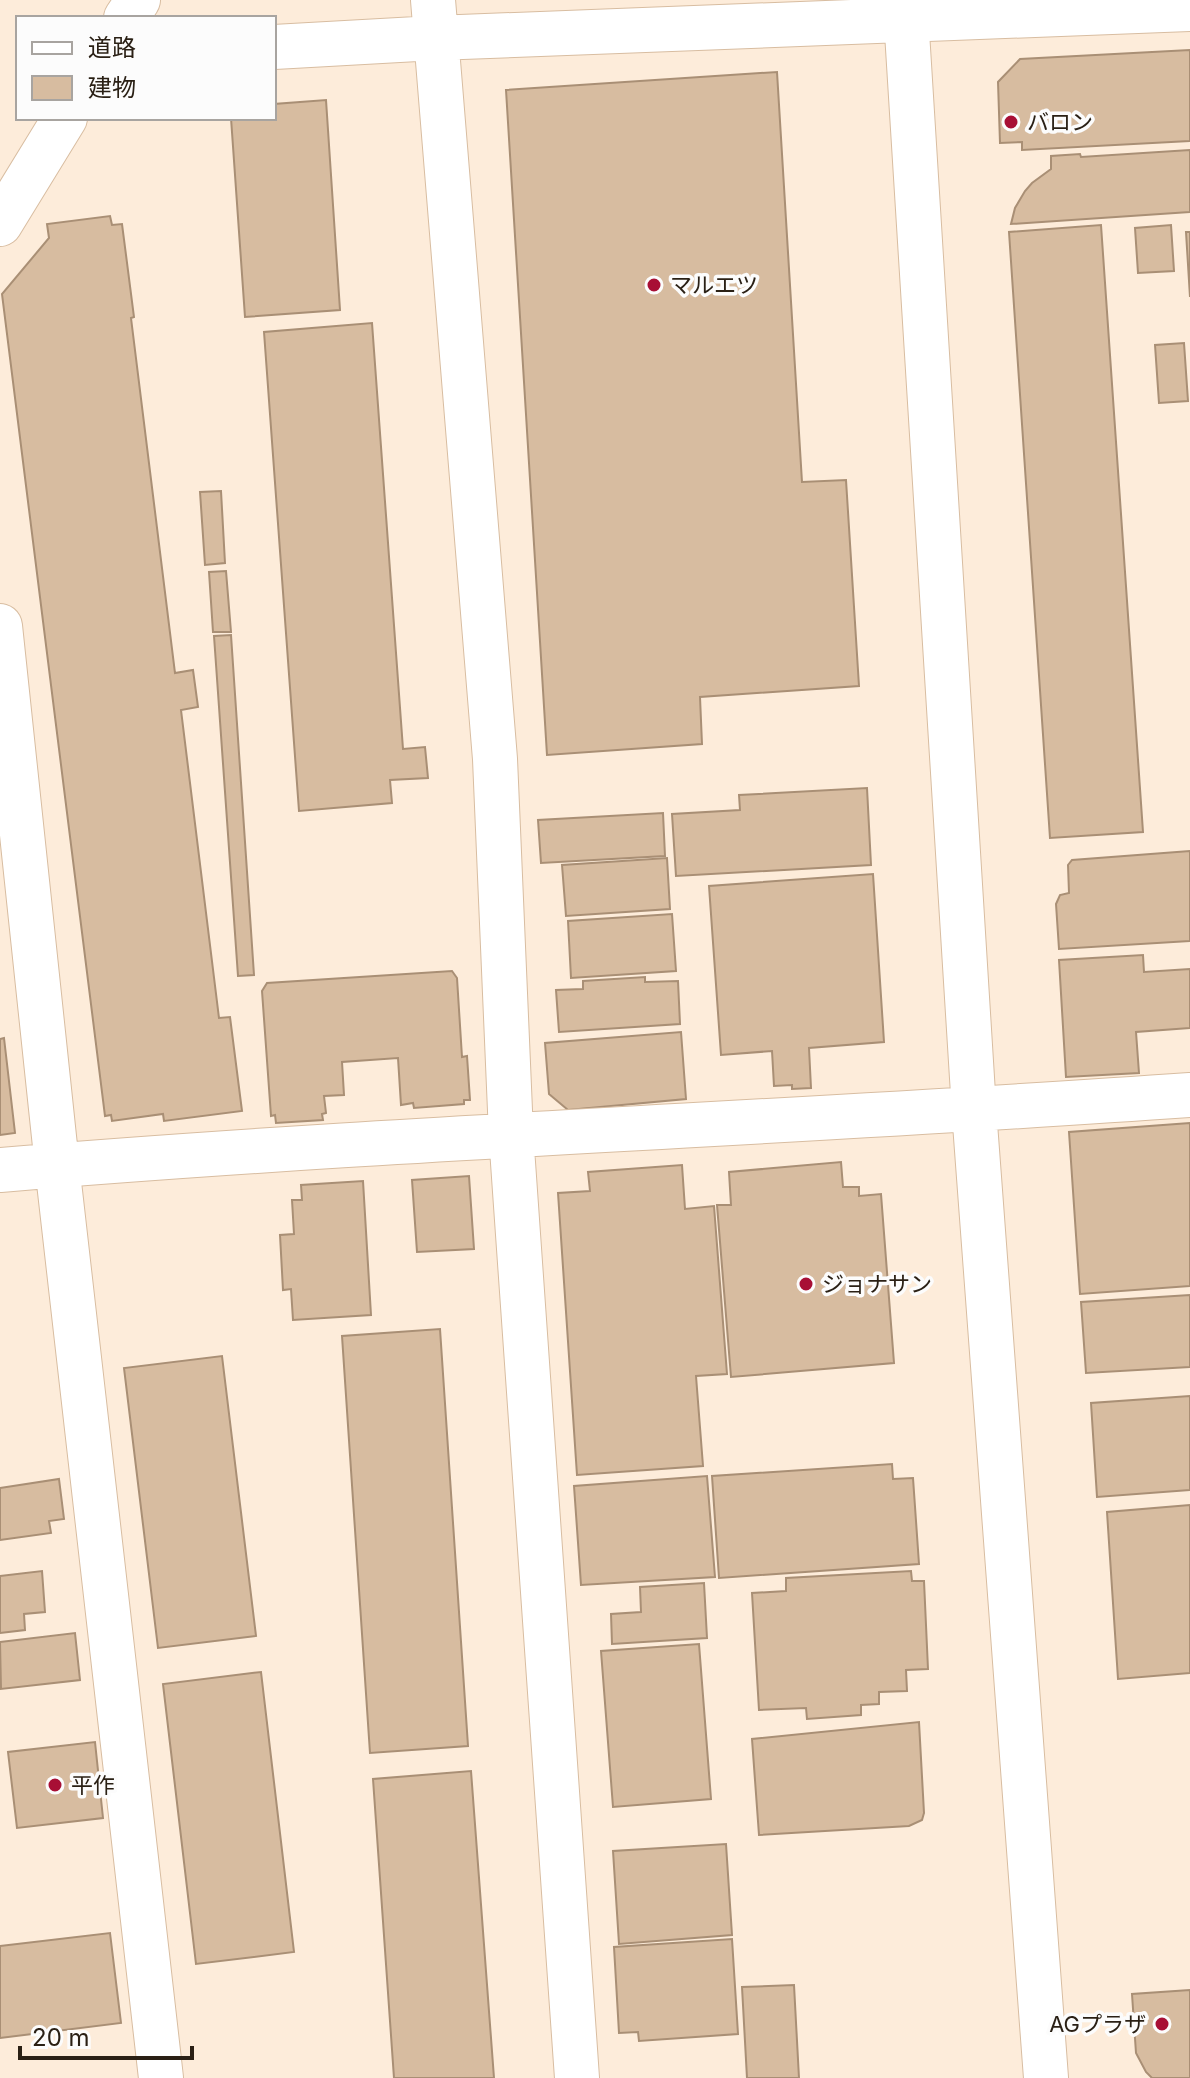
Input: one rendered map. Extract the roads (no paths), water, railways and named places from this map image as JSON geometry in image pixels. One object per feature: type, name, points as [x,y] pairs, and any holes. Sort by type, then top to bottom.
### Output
[{"type":"street","points":[[276,47],[434,19],[905,10],[1190,9]]},
{"type":"street","points":[[905,10],[974,1110],[1046,2078]]},
{"type":"street","points":[[434,19],[495,759],[511,1134],[577,2078]]},
{"type":"street","points":[[0,224],[64,120]]},
{"type":"street","points":[[0,626],[57,1165],[161,2078]]},
{"type":"street","points":[[0,1170],[511,1134],[974,1110],[1190,1095]]},
{"type":"place","name":"バロン","points":[[1011,122]]},
{"type":"place","name":"マルエツ","points":[[654,285]]},
{"type":"place","name":"ジョナサン","points":[[806,1284]]},
{"type":"place","name":"平作","points":[[55,1785]]},
{"type":"place","name":"AGプラザ","points":[[1162,2024]]}]
